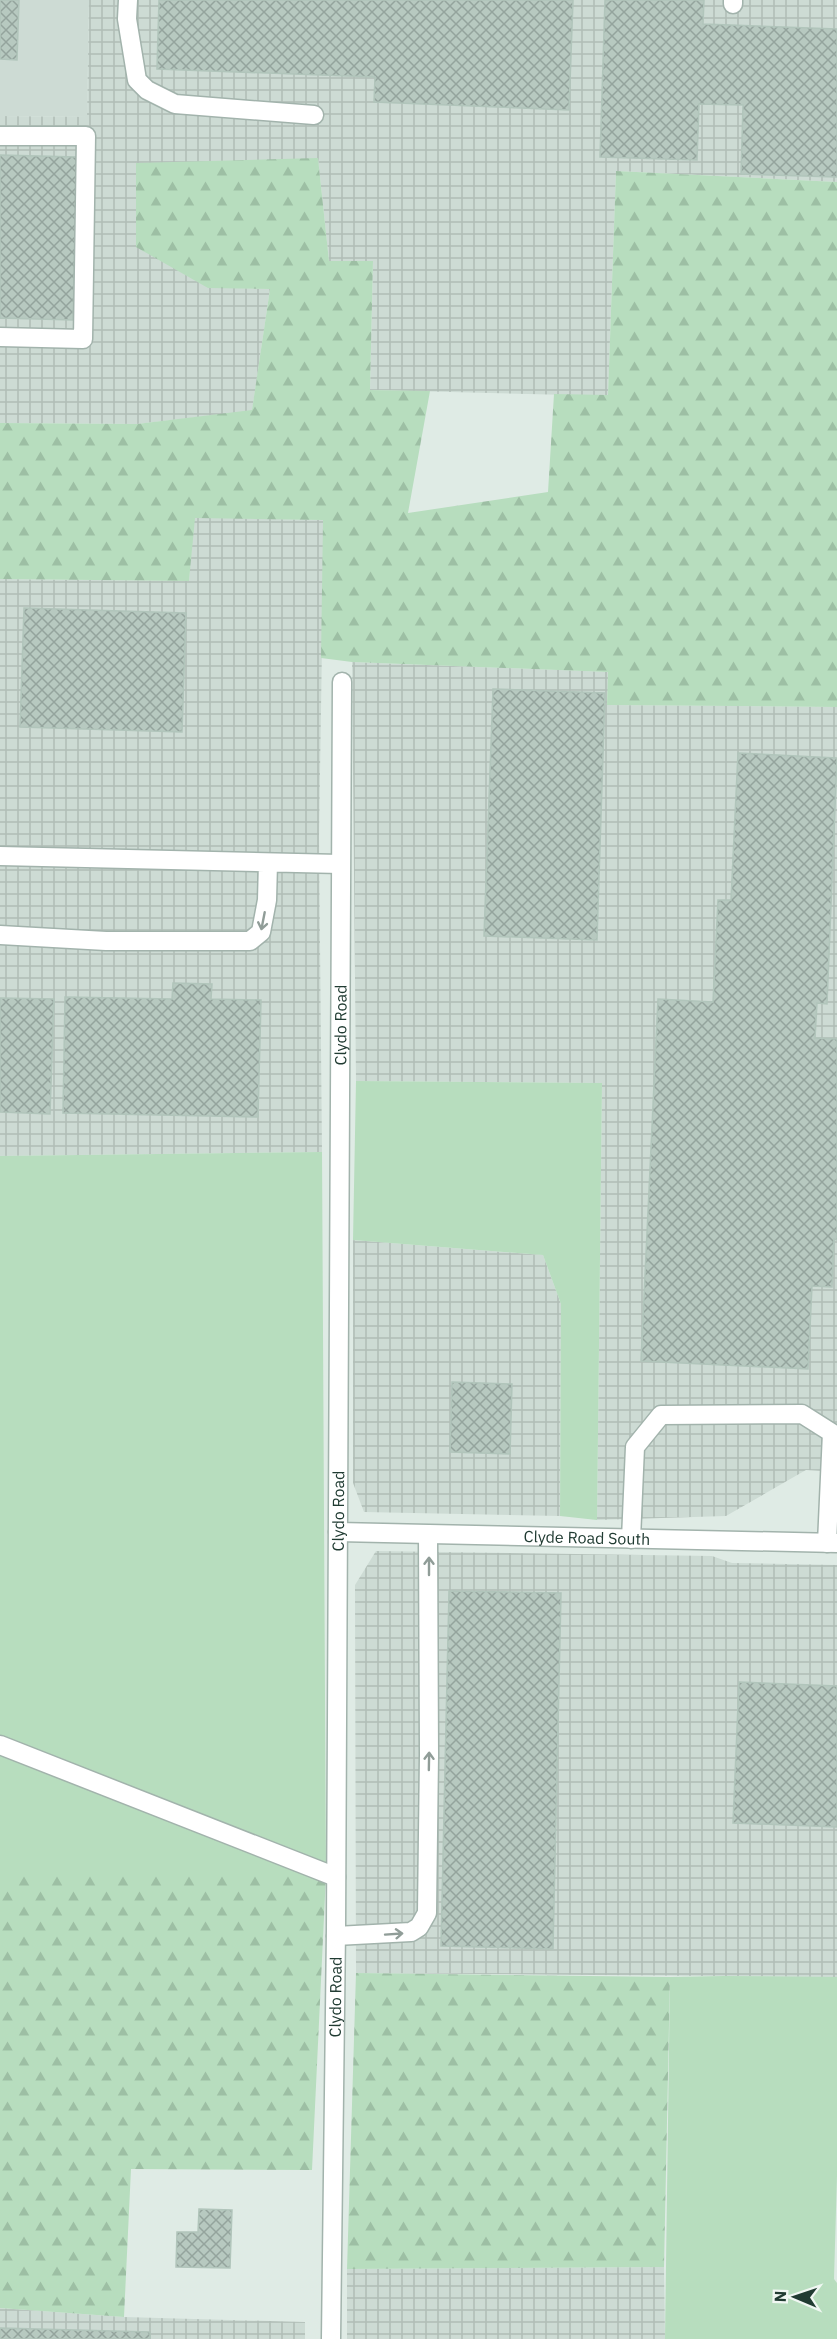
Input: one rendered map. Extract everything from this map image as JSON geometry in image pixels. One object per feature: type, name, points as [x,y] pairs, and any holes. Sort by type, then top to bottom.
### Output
[{"type":"street","points":[[128,0],[127,19],[137,81],[147,90],[175,104],[314,115]]},
{"type":"street","points":[[0,136],[86,136],[83,339],[0,337]]},
{"type":"street","name":"Clydo Road","points":[[331,2339],[336,1936],[342,682]]},
{"type":"street","points":[[0,856],[340,864]]},
{"type":"street","points":[[0,935],[106,941],[250,941],[261,932],[267,900],[268,862]]},
{"type":"street","points":[[631,1539],[635,1447],[661,1415],[802,1414],[832,1433],[832,1543]]},
{"type":"street","name":"Clyde Road South","points":[[338,1532],[832,1543]]},
{"type":"street","points":[[336,1936],[411,1932],[419,1927],[427,1913],[428,1535]]},
{"type":"street","points":[[0,1745],[336,1877]]},
{"type":"shaded area","points":[[0,0],[89,0],[87,117],[0,116]]},
{"type":"shaded area","points":[[89,0],[837,0],[837,182],[616,171],[608,396],[370,390],[373,261],[329,262],[318,158],[208,287],[270,289],[252,411],[137,424],[0,423],[0,116],[87,117]]},
{"type":"shaded area","points":[[194,517],[324,520],[319,837],[322,1152],[0,1156],[0,579],[189,581]]},
{"type":"shaded area","points":[[352,662],[609,672],[607,705],[837,707],[837,1472],[806,1470],[726,1516],[597,1520],[602,1083],[356,1081]]},
{"type":"shaded area","points":[[353,1240],[543,1255],[561,1304],[560,1516],[364,1512],[353,1483]]},
{"type":"shaded area","points":[[376,1551],[712,1556],[732,1563],[837,1565],[837,1977],[356,1973],[355,1585]]},
{"type":"shaded area","points":[[664,2267],[665,2339],[347,2339],[347,2269]]},
{"type":"shaded area","points":[[0,2308],[124,2317],[305,2322],[305,2339],[0,2339]]},
{"type":"green space","points":[[318,158],[329,261],[373,261],[370,390],[430,391],[408,513],[548,492],[554,394],[608,395],[616,171],[837,182],[837,707],[607,705],[608,672],[352,662],[321,658],[323,520],[195,518],[189,581],[0,579],[0,423],[137,424],[252,410],[270,289],[208,288],[136,247],[136,163]]},
{"type":"green space","points":[[356,1081],[602,1083],[597,1520],[560,1516],[561,1304],[543,1255],[353,1240]]},
{"type":"green space","points":[[322,1152],[326,1875],[0,1875],[0,1156]]},
{"type":"green space","points":[[0,1875],[326,1875],[312,2170],[131,2169],[124,2317],[0,2308]]},
{"type":"green space","points":[[356,1973],[670,1977],[664,2267],[347,2269]]},
{"type":"green space","points":[[670,1977],[837,1977],[837,2176],[834,2279],[837,2283],[837,2339],[665,2339]]},
{"type":"building","points":[[0,0],[19,0],[17,60],[0,59]]},
{"type":"building","points":[[159,0],[573,0],[569,110],[374,102],[375,77],[157,69]]},
{"type":"building","points":[[605,0],[704,0],[703,24],[837,29],[837,177],[741,174],[743,105],[699,104],[697,160],[600,157]]},
{"type":"building","points":[[0,155],[77,157],[73,320],[0,318]]},
{"type":"building","points":[[24,608],[186,613],[182,732],[20,727]]},
{"type":"building","points":[[493,689],[605,693],[597,940],[484,936]]},
{"type":"building","points":[[738,753],[837,758],[827,1004],[817,1003],[815,1038],[837,1039],[837,1240],[834,1239],[832,1287],[812,1286],[808,1369],[641,1361],[658,999],[713,1002],[718,900],[731,900]]},
{"type":"building","points":[[173,983],[212,984],[211,999],[261,1000],[258,1117],[63,1113],[65,997],[172,999]]},
{"type":"building","points":[[0,998],[54,999],[50,1114],[0,1112]]},
{"type":"building","points":[[452,1382],[512,1384],[510,1454],[450,1452]]},
{"type":"building","points":[[449,1591],[561,1593],[553,1949],[441,1946]]},
{"type":"building","points":[[739,1682],[837,1686],[837,1827],[733,1823]]},
{"type":"building","points":[[199,2209],[232,2210],[230,2268],[176,2267],[177,2232],[198,2232]]},
{"type":"building","points":[[0,2328],[150,2332],[150,2339],[0,2339]]}]
